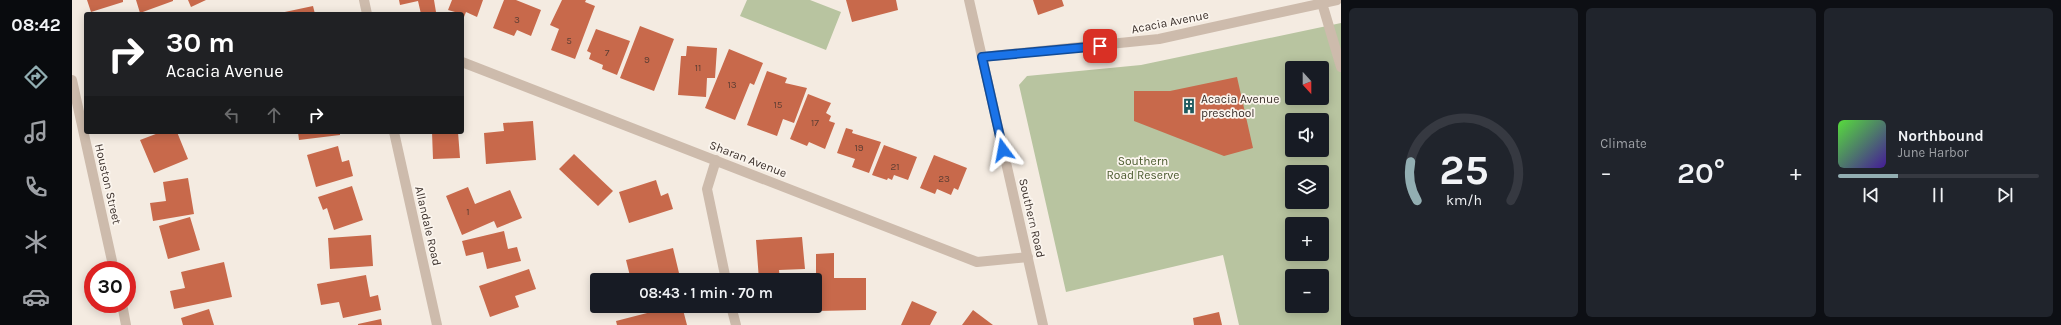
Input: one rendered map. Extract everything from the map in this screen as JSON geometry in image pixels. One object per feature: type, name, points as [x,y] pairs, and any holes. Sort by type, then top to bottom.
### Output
[{"type":"street","points":[[364,0],[367,12]]},
{"type":"street","name":"Southern Road","points":[[969,0],[1043,325]]},
{"type":"street","name":"Acacia Avenue","points":[[982,57],[1159,39],[1337,0]]},
{"type":"street","points":[[1322,3],[1341,67]]},
{"type":"street","name":"Sharan Avenue","points":[[464,63],[977,262],[1028,257]]},
{"type":"street","name":"Houston Street","points":[[72,80],[112,261]]},
{"type":"street","name":"Allandale Road","points":[[394,134],[437,325]]},
{"type":"street","points":[[716,160],[707,189],[725,273]]},
{"type":"street","points":[[124,313],[126,325]]},
{"type":"street","points":[[733,313],[736,325]]},
{"type":"green space","points":[[747,0],[810,0],[841,12],[826,50],[740,16]]},
{"type":"green space","name":"Southern Road Reserve","points":[[1341,23],[1341,325],[1239,325],[1223,255],[1066,292],[1019,85],[1027,76],[1141,65]]},
{"type":"building","points":[[87,0],[123,0],[123,2],[91,12]]},
{"type":"building","points":[[136,0],[173,0],[143,12],[140,12]]},
{"type":"building","points":[[188,0],[206,0],[191,7]]},
{"type":"building","points":[[399,0],[434,0],[436,12],[421,12],[418,1],[400,5]]},
{"type":"building","points":[[452,0],[483,0],[477,17],[466,12],[464,17],[464,12],[448,10]]},
{"type":"building","points":[[504,0],[516,0],[541,10],[531,36],[517,30],[514,36],[493,28]]},
{"type":"building","points":[[562,0],[586,0],[585,2],[595,6],[575,59],[551,50],[559,29],[550,25]]},
{"type":"building","points":[[846,0],[896,0],[898,10],[852,22]]},
{"type":"building","points":[[1033,0],[1062,0],[1064,6],[1038,15]]},
{"type":"building","points":[[313,6],[314,12],[285,12]]},
{"type":"building","points":[[640,26],[674,39],[654,91],[620,78]]},
{"type":"building","points":[[596,29],[630,41],[617,75],[602,69],[603,65],[589,59],[591,53],[587,51]]},
{"type":"building","points":[[687,46],[717,48],[715,78],[707,78],[706,97],[678,95],[681,56],[686,56]]},
{"type":"building","points":[[729,49],[763,63],[754,85],[750,83],[735,120],[705,108]]},
{"type":"building","points":[[767,71],[787,78],[785,83],[807,88],[794,123],[783,119],[777,136],[747,125]]},
{"type":"building","name":"Acacia Avenue preschool","points":[[1237,77],[1253,148],[1224,156],[1134,121],[1134,91],[1170,91]]},
{"type":"building","points":[[808,94],[831,103],[826,113],[831,116],[829,121],[835,123],[825,149],[809,142],[807,146],[790,139]]},
{"type":"building","points":[[533,121],[536,160],[486,164],[484,133],[504,131],[503,123]]},
{"type":"building","points":[[846,128],[853,130],[852,133],[881,142],[869,173],[852,167],[855,159],[837,153]]},
{"type":"building","points":[[156,134],[178,134],[188,159],[154,173],[140,140]]},
{"type":"building","points":[[298,134],[340,134],[340,135],[299,140]]},
{"type":"building","points":[[432,134],[458,134],[460,158],[433,159]]},
{"type":"building","points":[[884,145],[917,157],[908,180],[894,175],[892,180],[888,178],[887,180],[872,175]]},
{"type":"building","points":[[338,146],[342,162],[349,160],[353,176],[316,187],[307,155]]},
{"type":"building","points":[[574,154],[613,191],[598,206],[559,169]]},
{"type":"building","points":[[934,155],[967,168],[958,190],[954,188],[951,195],[937,189],[935,194],[920,188]]},
{"type":"building","points":[[188,178],[194,214],[153,221],[150,203],[166,201],[163,182]]},
{"type":"building","points":[[656,180],[661,196],[668,193],[673,209],[629,223],[619,192]]},
{"type":"building","points":[[352,186],[363,220],[334,230],[327,208],[323,210],[318,197]]},
{"type":"building","points":[[468,187],[475,204],[510,190],[522,218],[497,228],[494,221],[462,235],[446,196]]},
{"type":"building","points":[[190,217],[200,250],[168,259],[159,226]]},
{"type":"building","points":[[504,231],[508,249],[517,247],[521,261],[487,269],[483,252],[466,256],[462,241]]},
{"type":"building","points":[[371,235],[373,266],[330,269],[328,238]]},
{"type":"building","points":[[802,237],[805,269],[779,270],[779,273],[758,273],[756,240]]},
{"type":"building","points":[[673,248],[679,273],[629,273],[626,260]]},
{"type":"building","points":[[834,253],[834,278],[866,278],[866,310],[822,311],[822,273],[816,273],[816,254]]},
{"type":"building","points":[[224,262],[232,297],[174,309],[170,291],[185,288],[181,272]]},
{"type":"building","points":[[529,269],[536,289],[515,296],[519,307],[490,317],[479,286]]},
{"type":"building","points":[[366,275],[370,297],[378,295],[381,310],[343,318],[339,302],[321,305],[317,284]]},
{"type":"building","points":[[912,301],[937,312],[930,325],[901,325]]},
{"type":"building","points":[[209,309],[214,325],[183,325],[181,318]]},
{"type":"building","points":[[973,310],[993,325],[962,325]]},
{"type":"building","points":[[1219,312],[1222,325],[1194,325],[1193,318]]},
{"type":"building","points":[[647,313],[684,313],[687,325],[617,325],[616,321]]},
{"type":"building","points":[[381,319],[382,325],[358,325],[358,324]]},
{"type":"place","name":"Acacia Avenue preschool","points":[[1189,106]]},
{"type":"route","points":[[1003,150],[982,57],[1100,46]]}]
